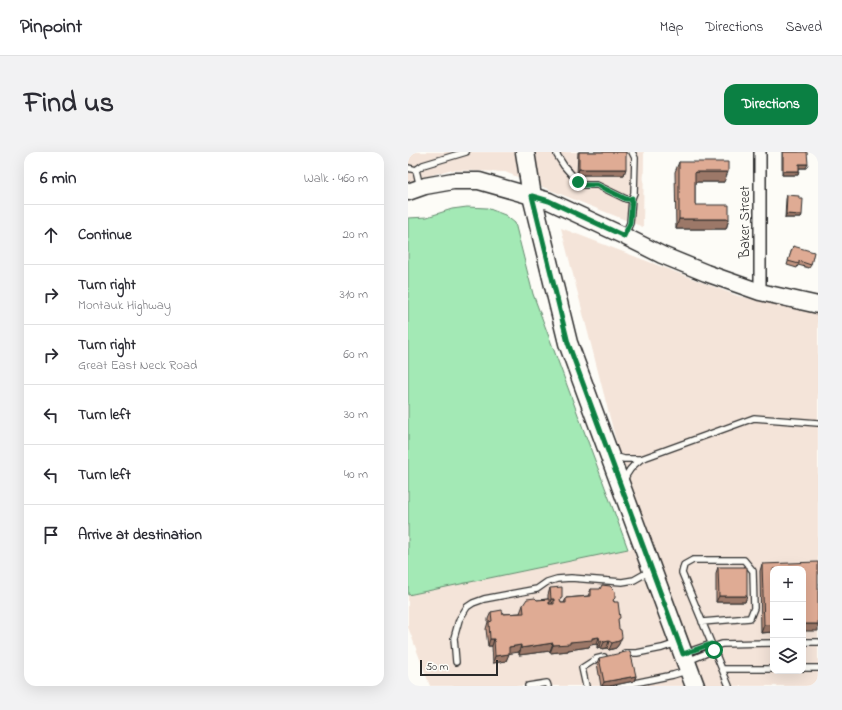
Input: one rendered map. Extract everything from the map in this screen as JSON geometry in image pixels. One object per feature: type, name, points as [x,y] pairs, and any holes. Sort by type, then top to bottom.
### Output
[{"type":"main road","points":[[525,152],[532,196],[568,343],[686,663]]},
{"type":"main road","points":[[414,190],[453,181],[479,181],[532,196],[549,201],[706,273],[760,292],[818,305]]},
{"type":"street","name":"Baker Street","points":[[759,152],[760,292]]},
{"type":"lane","points":[[414,190],[416,170],[423,164],[466,152]]},
{"type":"lane","points":[[557,152],[557,155],[564,166],[581,185],[597,185],[626,199],[632,198]]},
{"type":"lane","points":[[624,236],[630,223],[632,198],[634,193],[635,158],[632,152]]},
{"type":"lane","points":[[408,168],[416,170]]},
{"type":"lane","points":[[609,454],[623,459],[641,459],[754,418],[818,423]]},
{"type":"lane","points":[[622,489],[628,471],[641,459]]},
{"type":"lane","points":[[702,622],[750,618],[754,608],[753,571],[744,560],[693,560],[684,566],[682,574],[702,622],[713,647],[729,686]]},
{"type":"lane","points":[[456,662],[454,638],[459,620],[467,607],[472,603],[484,599],[537,589],[547,582],[557,579],[571,578],[622,582],[634,580],[652,570]]},
{"type":"lane","points":[[806,642],[818,642]]},
{"type":"lane","points":[[620,686],[672,675],[686,663],[713,647],[722,644],[770,643]]},
{"type":"lane","points":[[621,654],[637,653],[662,648],[686,663]]},
{"type":"lane","points":[[586,686],[582,668],[596,659],[608,656]]},
{"type":"lane","points":[[722,669],[770,668]]},
{"type":"lane","points":[[806,668],[818,668]]},
{"type":"lane","points":[[528,686],[547,683],[548,686]]},
{"type":"shaded area","points":[[408,152],[644,152],[643,227],[505,172],[449,170],[408,182]]},
{"type":"shaded area","points":[[561,228],[738,296],[818,312],[818,686],[430,686],[408,627],[408,595],[643,546]]},
{"type":"green space","points":[[467,207],[487,208],[505,215],[515,223],[533,294],[628,549],[408,595],[408,218],[427,217],[452,209]]},
{"type":"building","points":[[579,152],[626,152],[626,169],[579,169]]},
{"type":"building","points":[[783,152],[807,152],[808,164],[799,164],[799,171],[783,171]]},
{"type":"building","points":[[679,162],[728,162],[728,172],[695,172],[695,205],[729,205],[729,219],[679,219]]},
{"type":"building","points":[[787,195],[799,196],[799,199],[803,199],[802,215],[786,214]]},
{"type":"building","points":[[793,246],[814,252],[811,265],[799,261],[799,264],[788,261]]},
{"type":"building","points":[[818,562],[818,624],[806,624],[806,566],[770,566],[770,625],[764,625],[762,564]]},
{"type":"building","points":[[718,567],[747,567],[747,596],[719,596]]},
{"type":"building","points":[[602,585],[610,586],[615,591],[615,598],[613,600],[614,602],[618,602],[620,618],[618,619],[619,629],[621,630],[622,637],[619,641],[612,643],[609,641],[604,642],[602,640],[600,641],[599,637],[592,638],[592,640],[570,642],[570,644],[553,645],[553,643],[521,648],[521,645],[509,647],[509,654],[495,656],[494,639],[490,639],[489,622],[492,621],[491,612],[502,610],[503,614],[524,613],[523,605],[527,599],[549,599],[549,604],[554,604],[554,599],[551,599],[550,588],[562,587],[562,598],[560,599],[561,603],[566,603],[566,598],[591,596],[591,589],[600,589]]},
{"type":"building","points":[[630,651],[636,676],[604,682],[599,658]]},
{"type":"route","points":[[578,182],[581,185],[597,185],[626,199],[632,198],[630,223],[624,236],[549,201],[532,196],[568,343],[683,654],[711,644],[714,650]]}]
